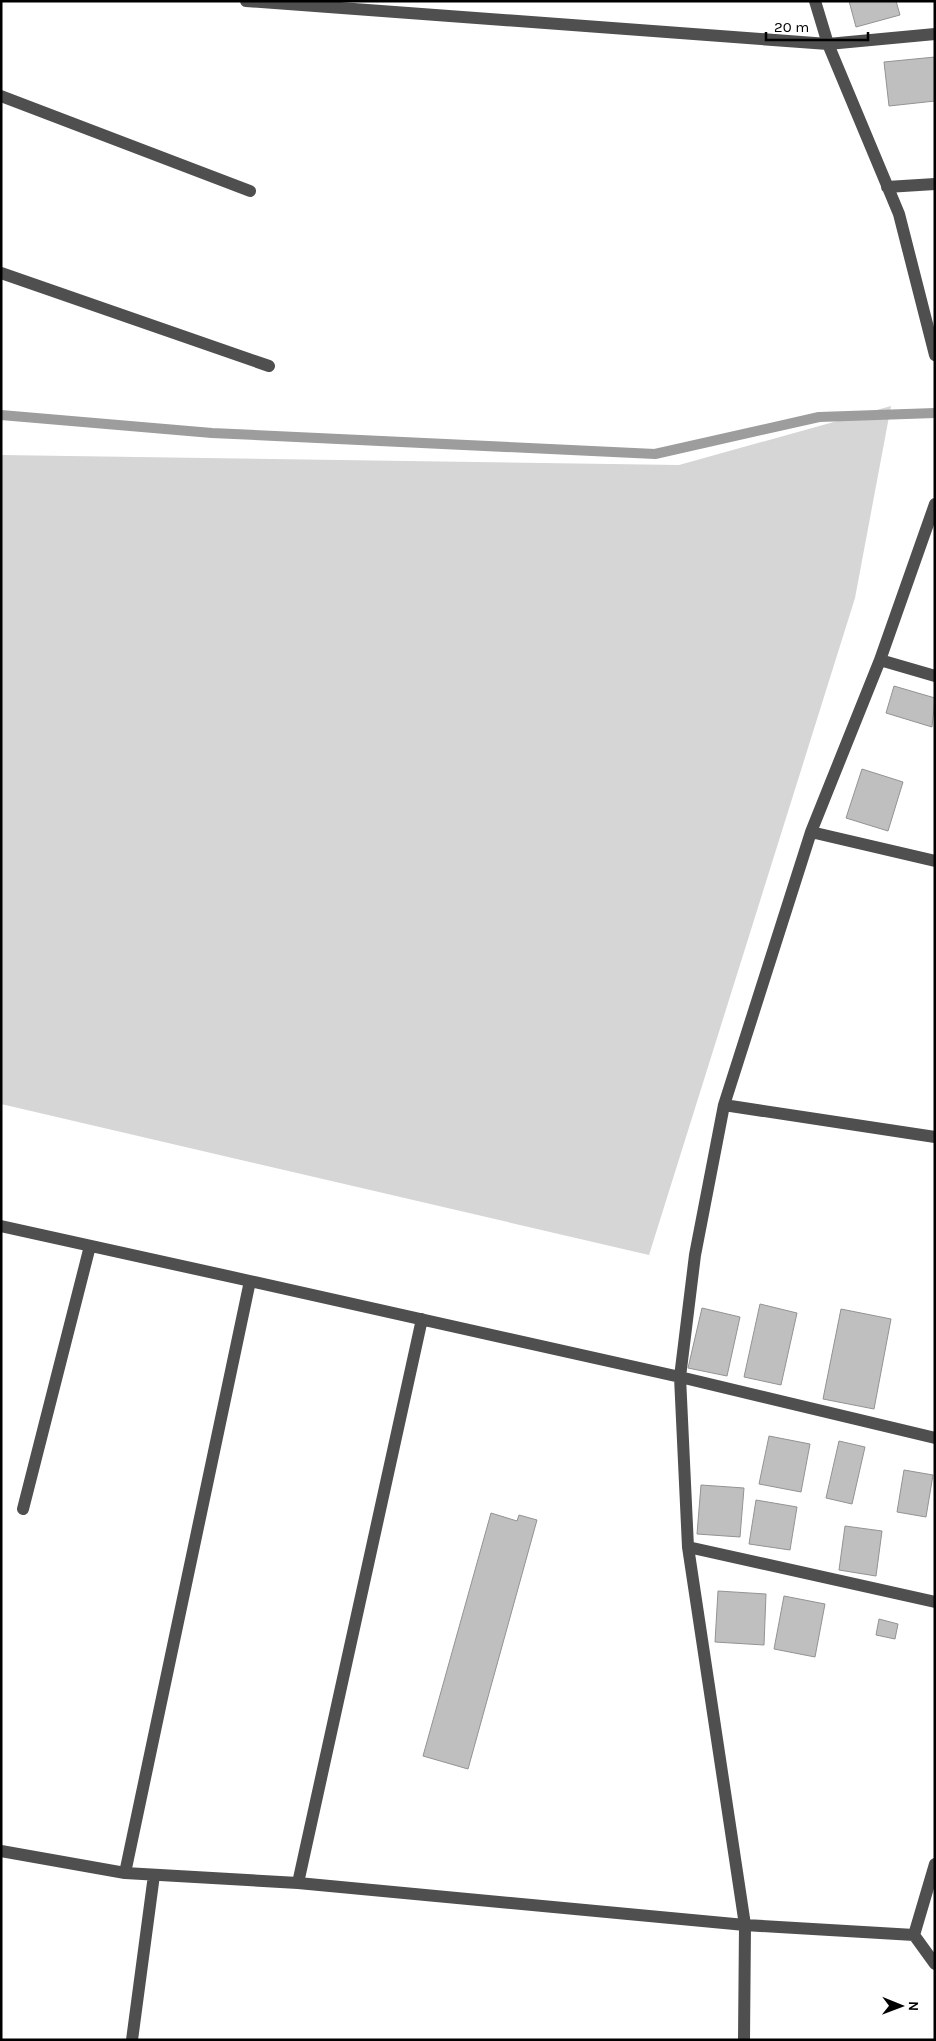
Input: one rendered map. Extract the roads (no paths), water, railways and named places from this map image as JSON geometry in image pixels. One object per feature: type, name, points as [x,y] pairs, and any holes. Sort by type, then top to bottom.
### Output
[{"type":"street","points":[[246,1],[828,44],[935,34]]},
{"type":"street","points":[[815,1],[828,44],[899,214],[935,355]]},
{"type":"street","points":[[1,96],[250,191]]},
{"type":"street","points":[[887,187],[935,184]]},
{"type":"street","points":[[1,273],[269,366]]},
{"type":"street","points":[[744,2040],[745,1925],[688,1547],[680,1377],[695,1254],[724,1105],[811,832],[880,660],[935,504]]},
{"type":"street","points":[[880,660],[935,676]]},
{"type":"street","points":[[811,832],[935,862]]},
{"type":"street","points":[[724,1105],[935,1137]]},
{"type":"street","points":[[1,1226],[680,1377],[935,1438]]},
{"type":"street","points":[[23,1509],[90,1246]]},
{"type":"street","points":[[124,1873],[250,1281]]},
{"type":"street","points":[[298,1883],[422,1319]]},
{"type":"street","points":[[688,1547],[935,1602]]},
{"type":"street","points":[[1,1851],[124,1873],[298,1883],[745,1925],[914,1935]]},
{"type":"street","points":[[914,1935],[935,1864]]},
{"type":"street","points":[[132,2040],[154,1875]]},
{"type":"street","points":[[914,1935],[935,1964]]},
{"type":"waterway","points":[[1,415],[212,433],[655,454],[819,417],[935,413]]}]
